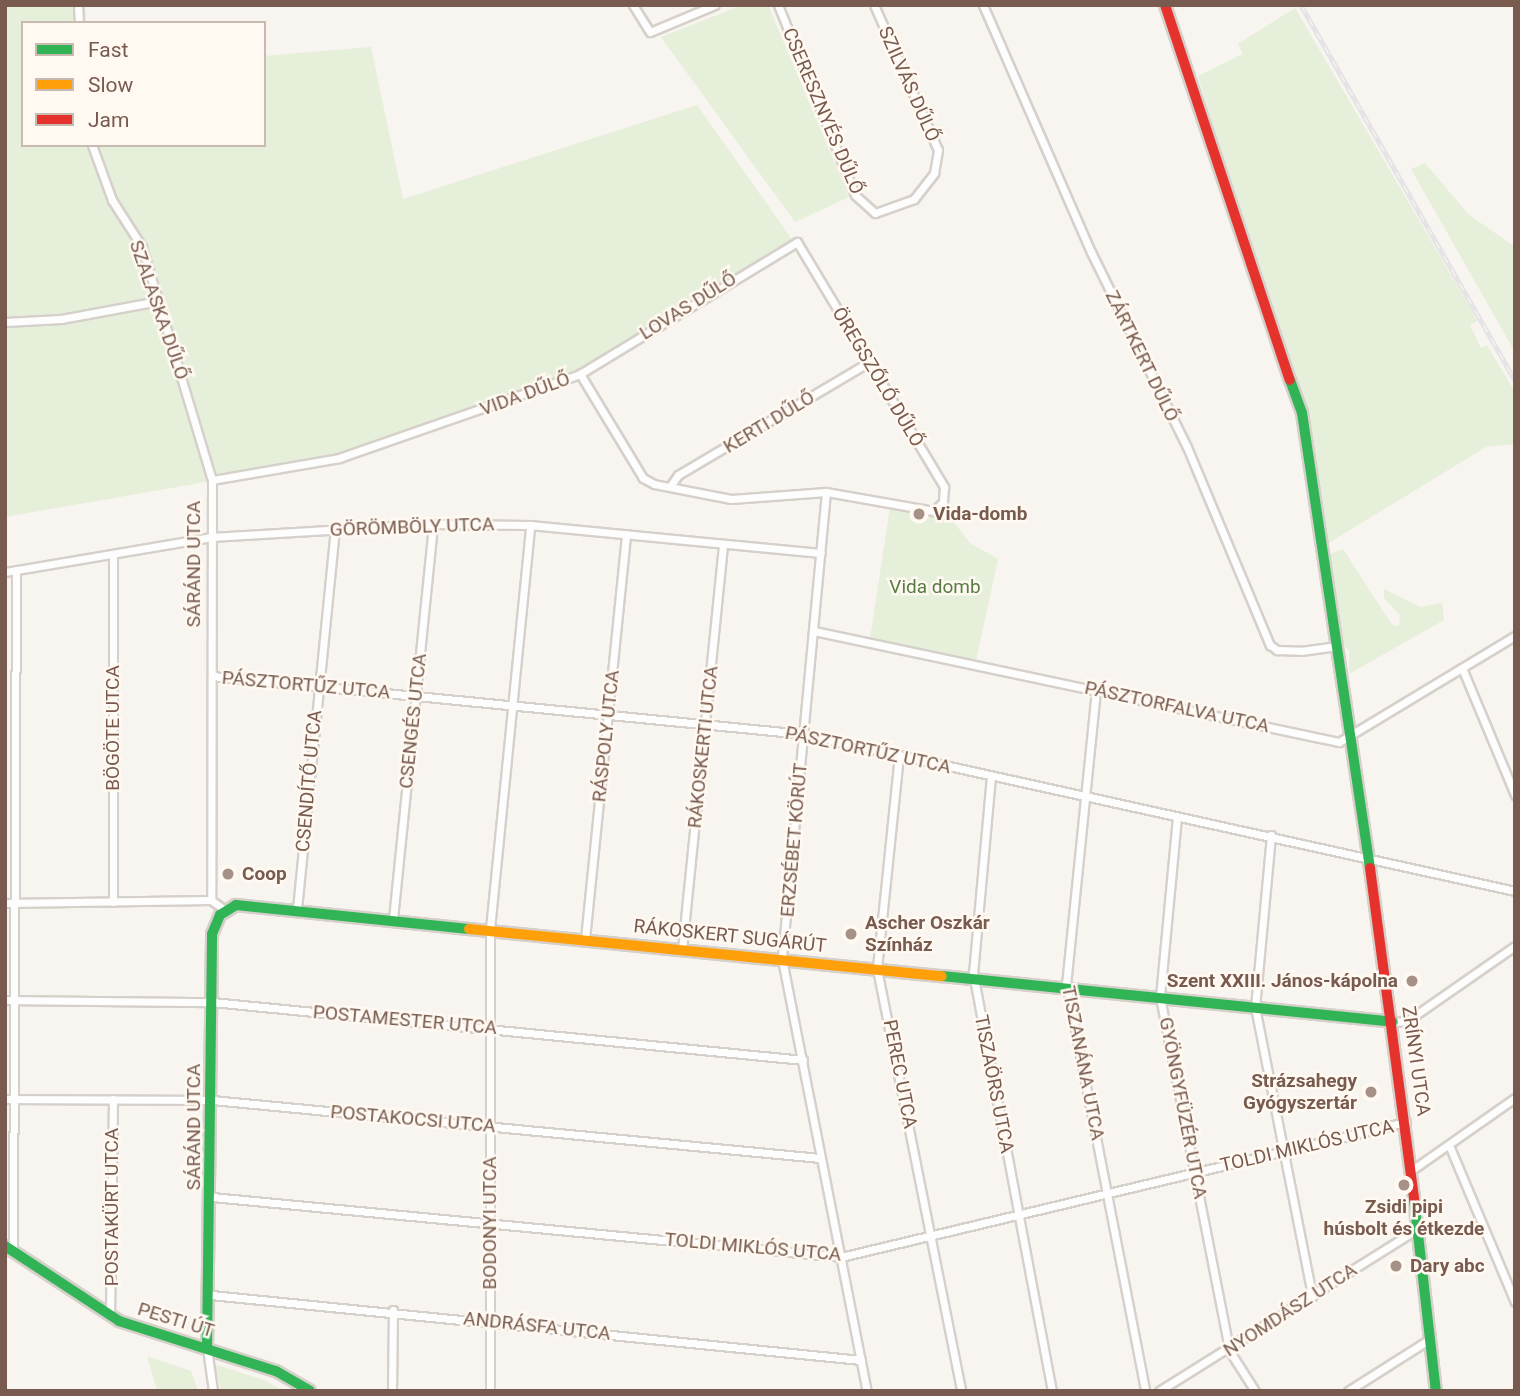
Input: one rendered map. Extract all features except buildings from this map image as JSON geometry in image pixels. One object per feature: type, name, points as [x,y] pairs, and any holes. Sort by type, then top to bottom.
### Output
[{"type":"main road","name":"ZRÍNYI UTCA","points":[[1165,5],[1226,198],[1298,395],[1394,1022],[1436,1391]]},
{"type":"main road","name":"RÁKOSKERT SUGÁRÚT","points":[[225,910],[243,904],[297,909],[1394,1022]]},
{"type":"main road","name":"SÁRÁND UTCA","points":[[207,1349],[211,1295],[212,934],[225,910]]},
{"type":"main road","name":"PESTI ÚT","points":[[9,1248],[110,1315],[145,1332],[276,1371],[307,1390]]},
{"type":"street","points":[[633,5],[650,32],[715,5]]},
{"type":"street","name":"CSERESZNYÉS DŰLŐ","points":[[778,5],[855,195],[875,213],[914,199]]},
{"type":"street","name":"SZILVÁS DŰLŐ","points":[[874,5],[938,150],[934,173],[914,199]]},
{"type":"street","name":"ZÁRTKERT DŰLŐ","points":[[983,5],[1091,251],[1186,447],[1270,645],[1277,650],[1301,651],[1337,646]]},
{"type":"street","name":"SZALASKA DŰLŐ","points":[[93,147],[111,200],[142,247],[212,480]]},
{"type":"street","name":"ÖREGSZŐLŐ DŰLŐ","points":[[797,242],[944,486],[943,502],[934,511]]},
{"type":"street","name":"LOVAS DŰLŐ","points":[[580,374],[797,242]]},
{"type":"street","points":[[5,322],[61,319],[158,301]]},
{"type":"street","name":"KERTI DŰLŐ","points":[[671,485],[678,475],[869,362]]},
{"type":"street","name":"VIDA DŰLŐ","points":[[212,480],[339,457],[580,374],[643,478],[731,499],[826,492],[934,511]]},
{"type":"street","name":"SÁRÁND UTCA","points":[[211,900],[212,480]]},
{"type":"street","name":"ERZSÉBET KÖRÚT","points":[[826,492],[782,959],[867,1391]]},
{"type":"street","name":"GÖRÖMBÖLY UTCA","points":[[5,572],[211,537],[433,524],[530,524],[821,554]]},
{"type":"street","name":"CSENGÉS UTCA","points":[[393,919],[433,524]]},
{"type":"street","name":"BODONYI UTCA","points":[[490,1391],[490,929],[530,524]]},
{"type":"street","name":"CSENDÍTŐ UTCA","points":[[297,909],[335,528]]},
{"type":"street","name":"RÁSPOLY UTCA","points":[[585,939],[626,534]]},
{"type":"street","name":"RÁKOSKERTI UTCA","points":[[682,948],[723,545]]},
{"type":"street","name":"BÖGÖTE UTCA","points":[[113,554],[113,902]]},
{"type":"street","points":[[9,1248],[15,1098],[16,570]]},
{"type":"street","name":"PÁSZTORFALVA UTCA","points":[[814,631],[1339,742],[1351,737]]},
{"type":"street","points":[[1351,737],[1515,636]]},
{"type":"street","points":[[1462,668],[1515,795]]},
{"type":"street","name":"PÁSZTORTŰZ UTCA","points":[[212,676],[804,734],[1085,794],[1177,817],[1368,856],[1515,891]]},
{"type":"street","name":"TISZANÁNA UTCA","points":[[1096,690],[1067,988],[1146,1391]]},
{"type":"street","name":"PEREC UTCA","points":[[899,755],[877,969],[961,1391]]},
{"type":"street","name":"TISZAÖRS UTCA","points":[[991,776],[974,978],[1052,1391]]},
{"type":"street","name":"GYÖNGYFÜZÉR UTCA","points":[[1177,817],[1160,997],[1229,1350],[1255,1391]]},
{"type":"street","points":[[1271,835],[1255,1007],[1312,1296]]},
{"type":"street","points":[[5,903],[211,900],[225,910]]},
{"type":"street","name":"RÁKOSKERT SUGÁRÚT","points":[[1394,1022],[1407,1021],[1515,946]]},
{"type":"street","name":"POSTAMESTER UTCA","points":[[5,1000],[212,1002],[803,1060]]},
{"type":"street","name":"POSTAKOCSI UTCA","points":[[5,1098],[212,1100],[820,1158]]},
{"type":"street","points":[[1412,1170],[1515,1098]]},
{"type":"street","name":"POSTAKÜRT UTCA","points":[[110,1315],[113,1099]]},
{"type":"street","name":"TOLDI MIKLÓS UTCA","points":[[212,1197],[841,1257],[1406,1122]]},
{"type":"street","points":[[1448,1145],[1515,1302]]},
{"type":"street","name":"NYOMDÁSZ UTCA","points":[[1159,1391],[1229,1350],[1419,1228]]},
{"type":"street","name":"ANDRÁSFA UTCA","points":[[211,1295],[393,1310],[862,1360]]},
{"type":"street","points":[[392,1391],[393,1310]]},
{"type":"street","points":[[1348,1391],[1430,1339]]},
{"type":"street","points":[[207,1349],[213,1391]]},
{"type":"green space","points":[[5,5],[85,5],[86,21],[21,21],[21,147],[266,147],[266,56],[371,47],[403,199],[697,105],[793,241],[584,368],[446,423],[337,454],[217,474],[217,480],[5,517]]},
{"type":"green space","points":[[743,5],[768,5],[849,197],[795,222],[661,37]]},
{"type":"green space","points":[[1295,8],[1478,321],[1470,325],[1481,348],[1487,345],[1515,392],[1515,444],[1486,447],[1327,544],[1308,412],[1246,238],[1198,76],[1243,54],[1238,44]]},
{"type":"green space","points":[[1425,163],[1468,214],[1515,247],[1515,352],[1411,169]]},
{"type":"green space","name":"Vida domb","points":[[890,507],[949,516],[970,543],[998,559],[976,661],[870,639]]},
{"type":"green space","points":[[1343,549],[1392,625],[1399,626],[1400,615],[1384,598],[1384,589],[1420,607],[1442,603],[1444,620],[1349,674],[1349,651],[1343,643],[1329,554]]},
{"type":"green space","points":[[147,1356],[191,1371],[198,1391],[157,1391]]},
{"type":"green space","points":[[214,1364],[264,1380],[283,1391],[221,1391]]},
{"type":"railway","points":[[1301,5],[1515,380]]},
{"type":"traffic: fast","points":[[1290,380],[1302,413],[1370,868]]},
{"type":"traffic: fast","points":[[207,1348],[212,934],[220,915],[236,905],[469,929]]},
{"type":"traffic: fast","points":[[942,976],[1393,1022]]},
{"type":"traffic: fast","points":[[1414,1199],[1436,1391]]},
{"type":"traffic: fast","points":[[5,1246],[119,1321],[276,1371],[310,1391]]},
{"type":"traffic: slow","points":[[469,929],[942,976]]},
{"type":"traffic: jam","points":[[1165,5],[1290,380]]},
{"type":"traffic: jam","points":[[1370,868],[1414,1199]]},
{"type":"place","name":"Vida-domb","points":[[919,514]]},
{"type":"place","name":"Coop","points":[[228,874]]},
{"type":"place","name":"Ascher Oszkár Színház","points":[[851,934]]},
{"type":"place","name":"Szent XXIII. János-kápolna","points":[[1412,981]]},
{"type":"place","name":"Strázsahegy Gyógyszertár","points":[[1371,1092]]},
{"type":"place","name":"Zsidi pipi húsbolt és étkezde","points":[[1404,1185]]},
{"type":"place","name":"Dary abc","points":[[1396,1266]]}]
